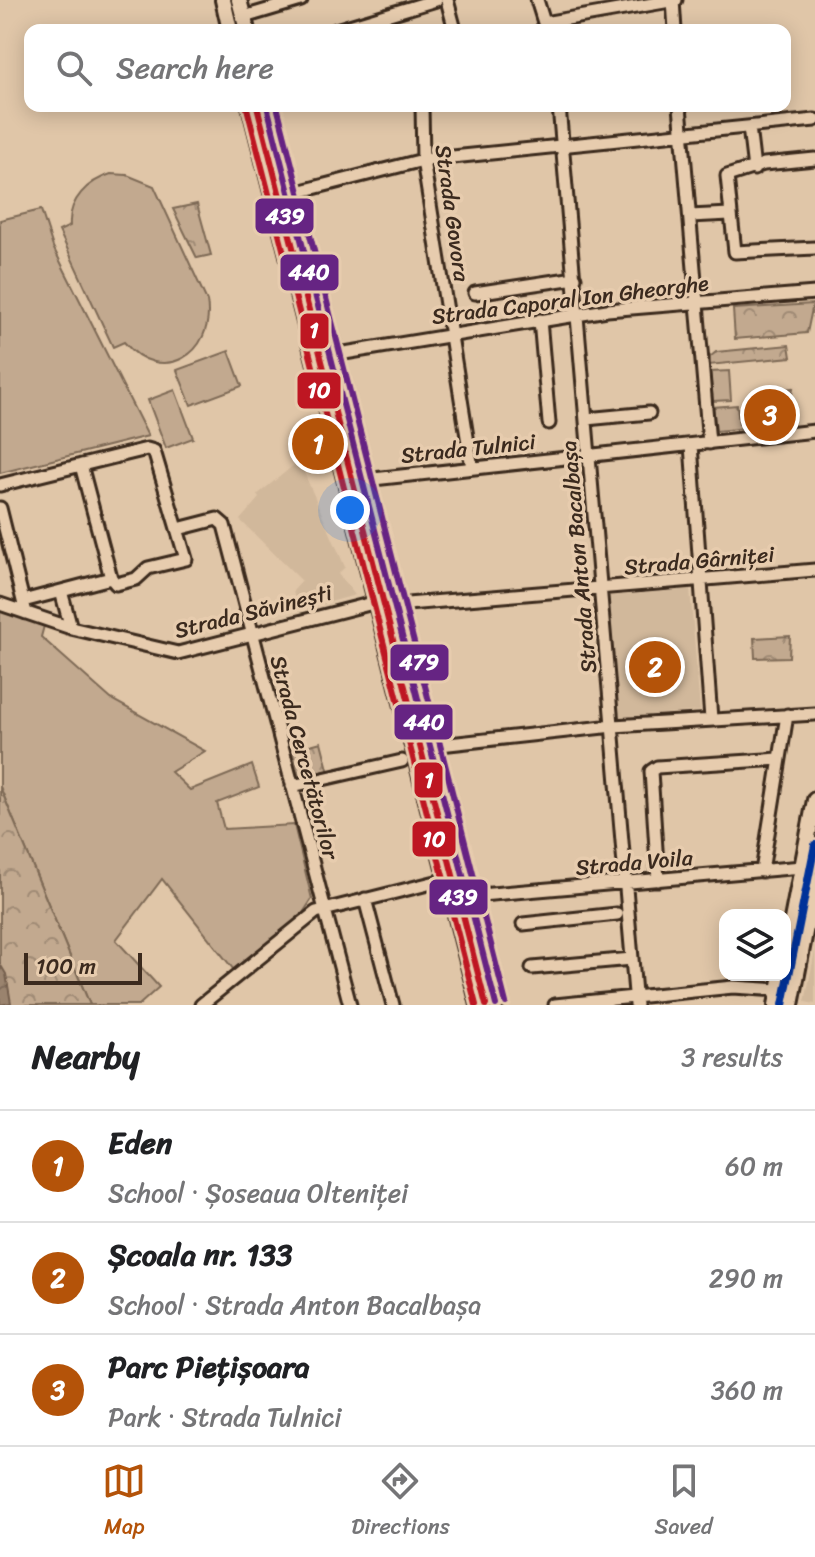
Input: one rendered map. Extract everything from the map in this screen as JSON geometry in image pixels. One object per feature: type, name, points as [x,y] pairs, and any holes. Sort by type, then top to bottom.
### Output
[{"type":"main road","points":[[223,0],[229,24]]},
{"type":"main road","points":[[239,0],[246,24]]},
{"type":"main road","points":[[252,112],[479,1005]]},
{"type":"main road","points":[[269,112],[496,1005]]},
{"type":"main road","points":[[791,925],[815,800]]},
{"type":"main road","points":[[791,1005],[811,920],[815,880]]},
{"type":"street","points":[[246,24],[301,0]]},
{"type":"street","points":[[356,24],[436,0]]},
{"type":"street","points":[[447,0],[453,24]]},
{"type":"street","points":[[537,0],[544,24]]},
{"type":"street","points":[[555,24],[674,0],[675,24]]},
{"type":"street","name":"Strada Govora","points":[[422,112],[423,160],[472,468]]},
{"type":"street","name":"Strada Anton Bacalbașa","points":[[560,112],[636,1001]]},
{"type":"street","points":[[681,112],[709,443]]},
{"type":"street","points":[[274,198],[423,160],[815,120]]},
{"type":"street","points":[[749,127],[754,169]]},
{"type":"street","points":[[815,159],[764,164],[727,174],[737,254],[815,248]]},
{"type":"street","points":[[690,216],[730,214]]},
{"type":"street","points":[[475,293],[575,278]]},
{"type":"street","name":"Strada Caporal Ion Gheorghe","points":[[314,358],[578,314],[696,301],[815,293]]},
{"type":"street","points":[[540,320],[549,423]]},
{"type":"street","points":[[586,419],[649,413]]},
{"type":"street","name":"Strada Tulnici","points":[[364,480],[815,431]]},
{"type":"street","points":[[691,445],[711,719]]},
{"type":"street","points":[[0,485],[81,465],[147,449],[154,451],[186,559],[148,568],[136,579],[114,584],[81,465]]},
{"type":"street","points":[[0,508],[26,613]]},
{"type":"street","name":"Strada Cercetătorilor","points":[[178,529],[221,520],[350,1005]]},
{"type":"street","name":"Strada Gârniței","points":[[395,605],[815,568]]},
{"type":"street","points":[[23,601],[111,578]]},
{"type":"street","points":[[61,591],[71,628]]},
{"type":"street","name":"Strada Săvinești","points":[[0,604],[71,628],[178,653],[377,602]]},
{"type":"street","points":[[431,746],[613,726],[815,714]]},
{"type":"street","points":[[762,871],[787,715]]},
{"type":"street","points":[[658,880],[650,778],[653,768],[779,759]]},
{"type":"street","points":[[292,786],[402,761]]},
{"type":"street","name":"Strada Voila","points":[[469,896],[802,867]]},
{"type":"street","points":[[201,1005],[309,916],[324,909],[448,879]]},
{"type":"street","points":[[365,899],[393,1005]]},
{"type":"street","points":[[523,924],[617,914]]},
{"type":"street","points":[[532,968],[632,959]]},
{"type":"street","points":[[555,1005],[636,1001],[746,987],[779,990]]},
{"type":"shaded area","points":[[299,461],[345,567],[338,574],[355,595],[298,611],[293,591],[302,581],[240,520],[259,498],[257,495]]},
{"type":"shaded area","points":[[690,589],[700,711],[618,718],[607,596]]},
{"type":"shaded area","points":[[815,951],[815,1004],[805,1002]]},
{"type":"green space","points":[[111,174],[127,175],[154,186],[207,301],[203,336],[194,349],[168,363],[153,362],[138,355],[124,342],[113,347],[59,231],[70,226],[72,208],[81,193],[95,181]]},
{"type":"green space","points":[[197,204],[211,255],[197,258],[173,209]]},
{"type":"green space","points":[[41,210],[53,247],[148,436],[0,473],[0,220]]},
{"type":"green space","points":[[813,304],[807,333],[735,339],[733,309]]},
{"type":"green space","points":[[789,345],[791,357],[709,365],[710,357],[716,352]]},
{"type":"green space","points":[[229,351],[242,386],[191,405],[177,370]]},
{"type":"green space","points":[[729,371],[731,400],[713,401],[710,372]]},
{"type":"green space","points":[[793,388],[787,424],[716,431],[713,407],[737,405],[739,424],[751,423],[750,404],[785,401],[785,389]]},
{"type":"green space","points":[[175,390],[193,438],[166,448],[148,400]]},
{"type":"green space","points":[[0,610],[44,626],[41,637],[111,699],[205,751],[171,772],[190,790],[252,765],[259,787],[217,803],[224,829],[294,825],[312,899],[299,919],[234,970],[162,879],[116,940],[159,987],[139,1005],[90,1005],[0,787]]},
{"type":"green space","points":[[790,636],[789,657],[755,658],[754,638]]},
{"type":"green space","points":[[321,742],[329,773],[300,781],[292,750]]},
{"type":"green space","points":[[0,787],[90,1005],[0,1005]]},
{"type":"water","points":[[0,964],[6,974],[11,1003],[0,1005]]},
{"type":"transit line","name":"10","points":[[248,112],[476,1005]]},
{"type":"transit line","name":"439","points":[[258,112],[486,1005]]},
{"type":"transit line","name":"1","points":[[259,112],[486,1005]]},
{"type":"transit line","name":"440","points":[[269,112],[496,1005]]},
{"type":"transit line","name":"479","points":[[279,112],[506,1003]]},
{"type":"transit line","points":[[783,1005],[815,845]]},
{"type":"place","name":"Parc Piețișoara","points":[[770,415]]},
{"type":"place","name":"Eden","points":[[318,444]]},
{"type":"place","name":"Școala nr. 133","points":[[655,667]]}]
